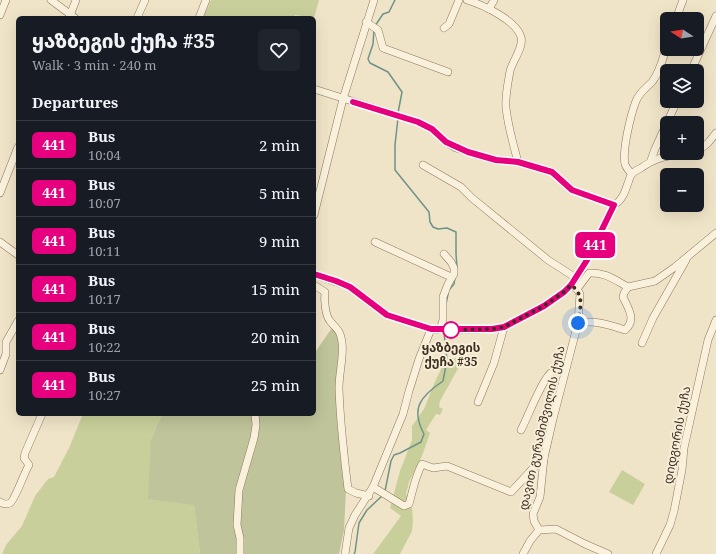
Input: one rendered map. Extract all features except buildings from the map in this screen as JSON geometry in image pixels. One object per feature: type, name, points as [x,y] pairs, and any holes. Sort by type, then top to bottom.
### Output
[{"type":"street","points":[[0,15],[6,0]]},
{"type":"street","points":[[51,0],[70,16]]},
{"type":"street","points":[[71,16],[76,0]]},
{"type":"street","points":[[138,16],[144,0]]},
{"type":"street","points":[[200,16],[206,0]]},
{"type":"street","points":[[316,207],[343,99],[374,0]]},
{"type":"street","points":[[444,28],[449,24],[459,0]]},
{"type":"street","points":[[467,0],[498,14],[513,26],[521,36],[522,41],[510,69],[506,108],[509,128],[518,162]]},
{"type":"street","points":[[489,9],[494,0]]},
{"type":"street","points":[[679,12],[683,0]]},
{"type":"street","points":[[694,64],[716,16]]},
{"type":"street","points":[[368,23],[378,30],[383,48],[448,72]]},
{"type":"street","points":[[632,174],[625,165],[624,157],[636,100],[657,74],[663,56]]},
{"type":"street","points":[[316,90],[418,122],[432,129],[446,142],[456,148],[496,160],[518,162],[552,172],[572,190],[614,205]]},
{"type":"street","points":[[651,160],[674,108]]},
{"type":"street","points":[[704,146],[716,133]]},
{"type":"street","points":[[0,193],[16,152]]},
{"type":"street","points":[[574,287],[576,278],[587,260],[614,205],[619,202],[627,189],[632,174],[651,160],[660,158]]},
{"type":"street","points":[[424,165],[461,187],[472,198],[548,260],[576,278]]},
{"type":"street","points":[[316,275],[350,287],[387,315],[431,329],[492,329],[504,327],[544,306],[574,287],[589,273],[598,272],[605,274],[628,287],[655,281],[689,256],[716,233]]},
{"type":"street","points":[[0,242],[16,254]]},
{"type":"street","points":[[375,242],[451,277]]},
{"type":"street","points":[[440,330],[443,320],[443,297],[451,277],[454,274],[454,268],[451,262],[444,254]]},
{"type":"street","points":[[642,343],[653,318],[689,256]]},
{"type":"street","points":[[316,286],[325,292],[324,301],[328,320],[339,330],[342,342],[339,400],[348,489],[368,496]]},
{"type":"street","name":"დავით გურამიშვილის ქუჩა","points":[[539,530],[534,522],[534,514],[540,497],[544,458],[578,323],[580,294],[574,287]]},
{"type":"street","points":[[578,323],[587,321],[602,323],[625,330],[627,329],[632,317],[631,311],[623,297],[628,287]]},
{"type":"street","name":"დიდგორის ქუჩა","points":[[656,554],[670,525],[674,511],[682,470],[684,448],[708,340],[716,320]]},
{"type":"street","points":[[0,370],[6,354],[6,342],[16,324]]},
{"type":"street","points":[[478,402],[494,363],[504,327]]},
{"type":"street","points":[[345,554],[349,528],[355,515],[374,488],[403,414],[419,359],[431,329]]},
{"type":"street","points":[[521,430],[542,384],[548,375],[552,372],[565,371]]},
{"type":"street","points":[[0,502],[5,504],[10,503],[13,500],[24,473],[29,465],[24,458],[25,453],[41,416]]},
{"type":"street","points":[[240,554],[240,538],[237,525],[239,490],[254,438],[256,425],[255,416]]},
{"type":"street","points":[[374,488],[404,506],[409,504],[417,472],[422,464],[433,468],[447,466],[511,492],[544,458]]},
{"type":"street","points":[[523,554],[530,541],[539,530],[556,529],[605,553]]},
{"type":"green space","points":[[211,0],[319,0],[315,16],[204,16]]},
{"type":"green space","points":[[334,325],[341,348],[346,491],[344,530],[339,554],[200,554],[194,505],[148,499],[151,439],[161,416],[316,416],[316,351]]},
{"type":"green space","points":[[464,358],[440,401],[439,407],[443,409],[440,415],[436,414],[426,430],[430,433],[422,456],[409,482],[406,494],[412,508],[412,531],[400,554],[373,554],[401,516],[390,508],[400,471],[412,440],[412,426],[424,409],[443,365],[444,359]]},
{"type":"green space","points":[[82,416],[161,416],[151,439],[194,505],[200,554],[2,554],[6,545],[22,526],[35,496],[48,479],[54,477],[69,448]]},
{"type":"green space","points":[[622,470],[645,484],[633,505],[609,492]]},
{"type":"waterway","points":[[375,26],[383,14],[389,12],[395,0]]},
{"type":"waterway","points":[[374,30],[373,44],[368,59],[370,63],[388,72],[402,92],[398,113]]},
{"type":"waterway","points":[[398,118],[395,145],[395,170],[429,212],[430,222],[433,227],[438,229],[447,228],[456,232],[457,268]]},
{"type":"waterway","points":[[449,290],[454,284],[455,278]]},
{"type":"waterway","points":[[446,304],[448,294]]},
{"type":"waterway","points":[[385,491],[391,461],[394,455],[421,442],[424,434],[420,425],[418,410],[420,403],[429,392],[443,381],[447,360],[444,333]]},
{"type":"waterway","points":[[354,554],[359,523],[367,510],[382,496]]},
{"type":"bus line","name":"441","points":[[316,275],[350,287],[387,315],[409,323],[440,330],[492,329],[504,327],[544,306],[564,292],[571,285],[587,260],[614,205],[572,190],[552,172],[518,162],[496,160],[456,148],[446,142],[432,129],[418,122],[374,107],[353,102]]},
{"type":"place","name":"ყაზბეგის ქუჩა #35","points":[[451,330]]},
{"type":"route","points":[[451,330],[492,329],[504,327],[544,306],[564,292],[571,285],[577,289],[580,294],[578,323]]}]
